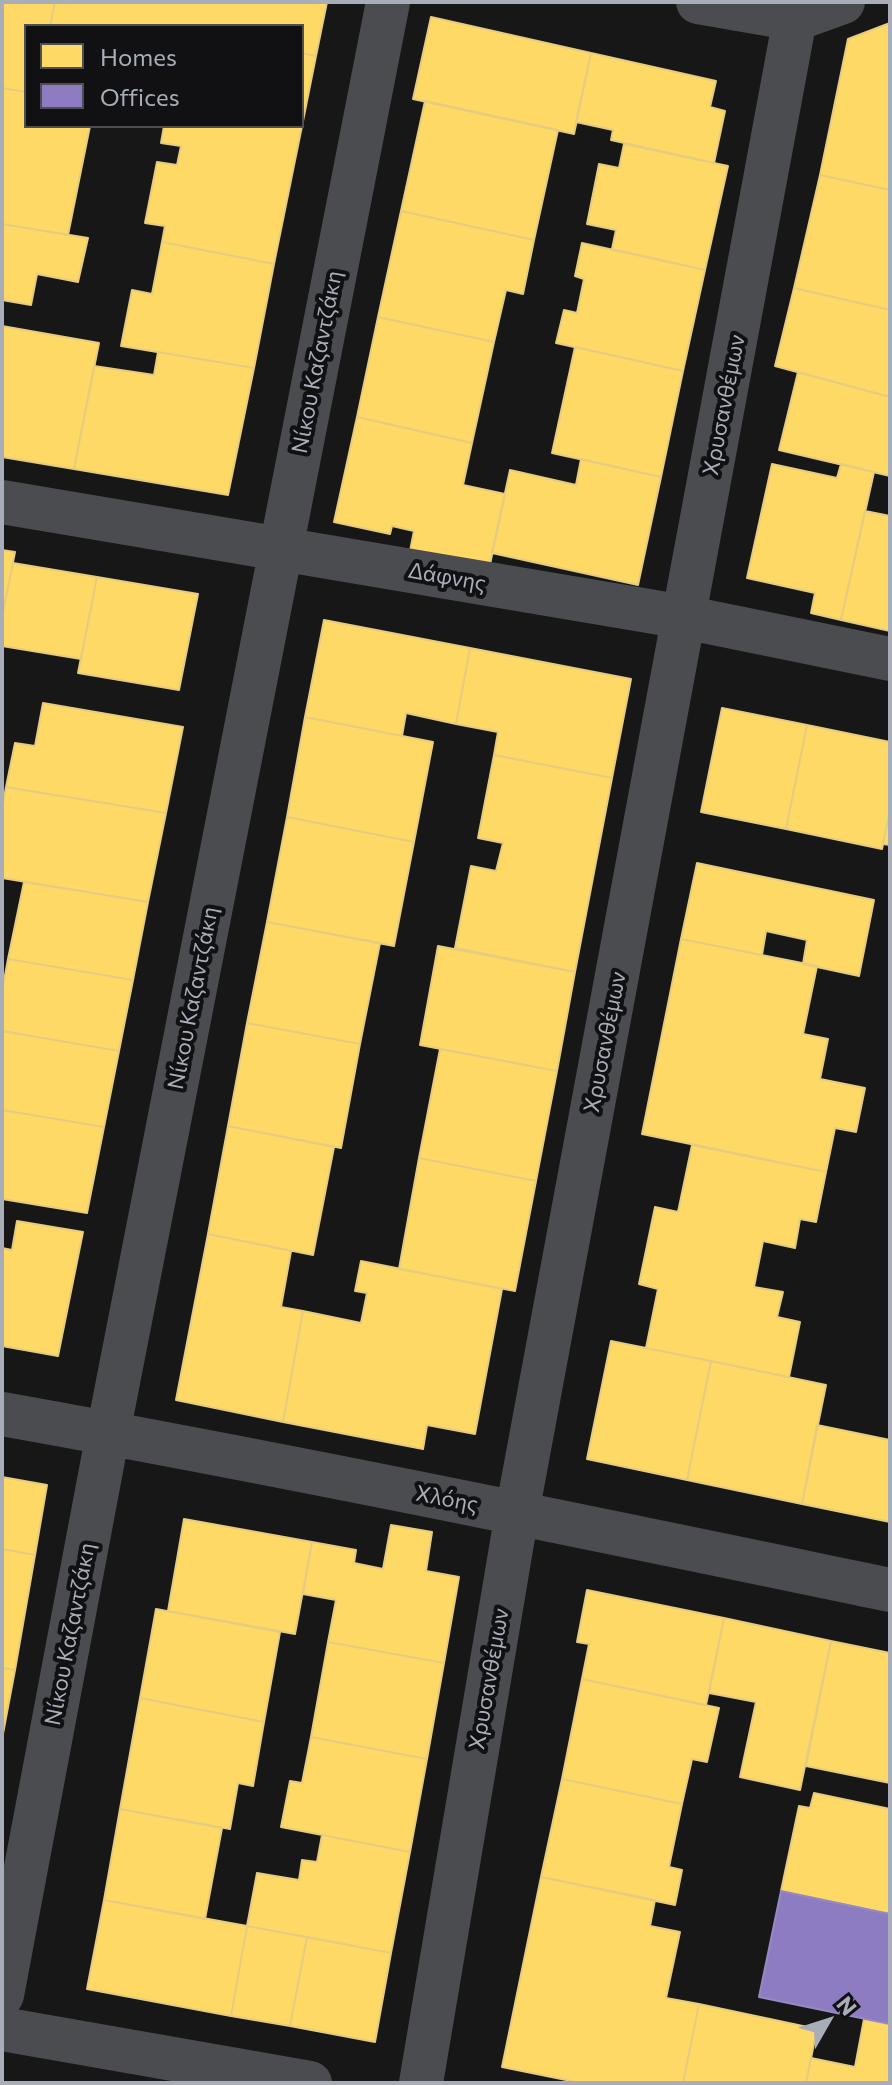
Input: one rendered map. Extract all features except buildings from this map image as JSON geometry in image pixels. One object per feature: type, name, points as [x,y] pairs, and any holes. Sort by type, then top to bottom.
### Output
[{"type":"street","name":"Νίκου Καζαντζάκη","points":[[2,1995],[108,1433],[388,2]]},
{"type":"street","points":[[698,2],[797,10],[843,2]]},
{"type":"street","name":"Χρυσανθέμων","points":[[421,2083],[517,1513],[797,10]]},
{"type":"street","name":"Δάφνης","points":[[2,502],[684,617],[890,659]]},
{"type":"street","name":"Χλόης","points":[[2,1414],[517,1513],[890,1590]]},
{"type":"street","points":[[2,2029],[310,2083]]}]
